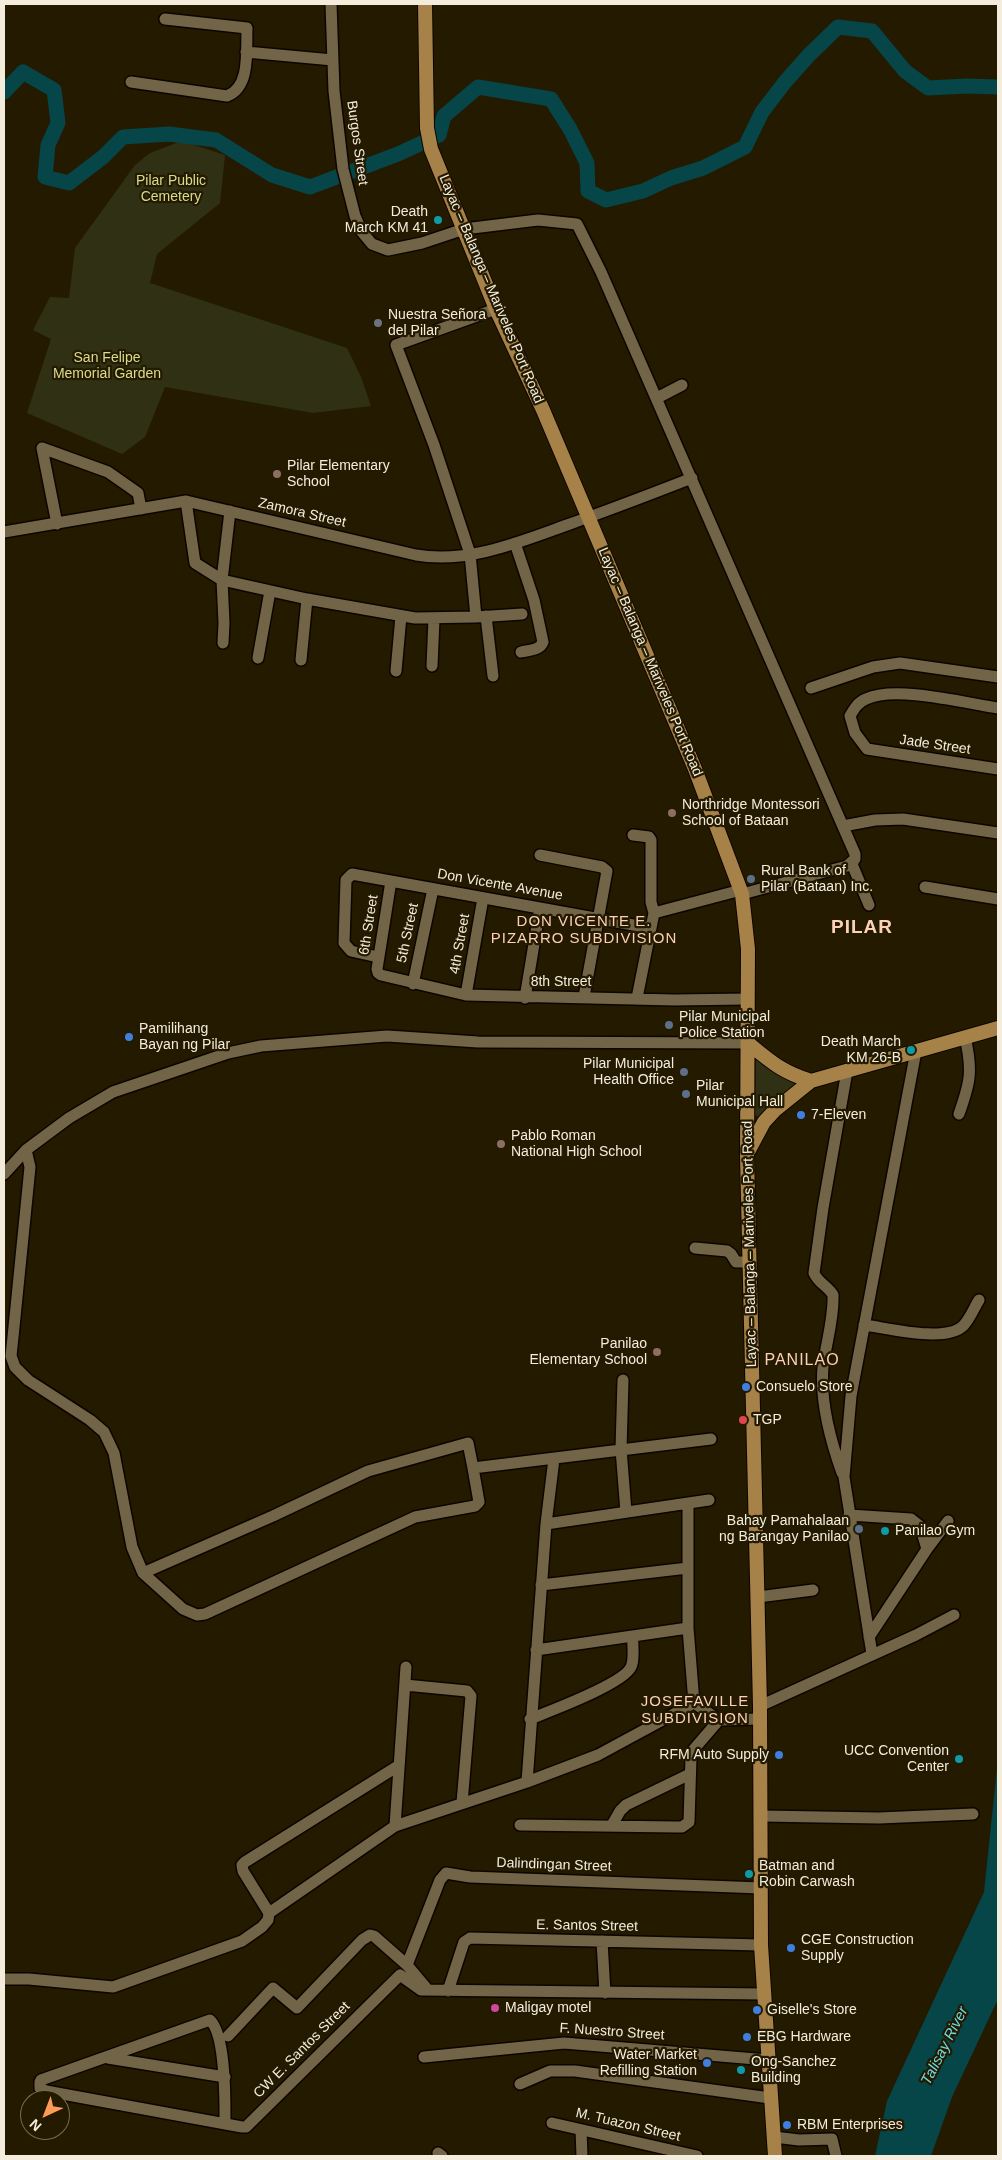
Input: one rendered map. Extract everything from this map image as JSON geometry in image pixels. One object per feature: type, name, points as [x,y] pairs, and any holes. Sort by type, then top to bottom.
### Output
[{"type":"main road","name":"Layac – Balanga – Mariveles Port Road","points":[[425,4],[427,128],[431,149],[496,309],[543,410],[695,769],[742,892],[748,945],[747,1156],[762,1816],[761,1945],[775,2156]]},
{"type":"main road","points":[[747,1156],[752,1142],[764,1122],[785,1101],[811,1081],[998,1028]]},
{"type":"main road","points":[[748,1043],[774,1066],[792,1075],[811,1081]]},
{"type":"street","name":"Burgos Street","points":[[331,4],[334,91],[343,168],[347,188],[362,232],[372,244],[388,250],[422,243],[464,228],[538,220],[577,224],[657,398]]},
{"type":"street","points":[[131,82],[227,96],[234,93],[242,83],[247,28],[165,19]]},
{"type":"street","points":[[246,52],[333,60]]},
{"type":"street","points":[[493,676],[470,554],[434,445],[396,345],[496,309]]},
{"type":"street","points":[[654,913],[852,864],[855,859],[855,854],[843,826],[657,398],[682,384]]},
{"type":"street","points":[[57,524],[42,448],[108,472],[138,493],[140,509]]},
{"type":"street","name":"Zamora Street","points":[[4,532],[186,501],[416,556],[446,558],[515,543],[692,478]]},
{"type":"street","points":[[186,501],[195,563],[222,580],[307,599],[401,616],[434,619],[522,614]]},
{"type":"street","points":[[223,643],[222,580],[230,511]]},
{"type":"street","points":[[515,543],[534,600],[543,642],[537,649],[521,652]]},
{"type":"street","points":[[258,658],[270,591]]},
{"type":"street","points":[[301,660],[307,599]]},
{"type":"street","points":[[396,671],[401,616]]},
{"type":"street","points":[[432,666],[434,619]]},
{"type":"street","points":[[811,688],[873,667],[900,663],[998,677]]},
{"type":"street","name":"Jade Street","points":[[998,708],[892,692],[872,697],[858,705],[850,716],[855,733],[867,749],[998,769]]},
{"type":"street","points":[[843,826],[874,820],[902,819],[998,833]]},
{"type":"street","points":[[633,835],[649,837],[651,840],[651,902],[654,913],[637,998]]},
{"type":"street","points":[[540,854],[602,867],[607,872],[584,997]]},
{"type":"street","points":[[852,864],[869,905]]},
{"type":"street","name":"Don Vicente Avenue","points":[[378,957],[351,951],[344,943],[346,880],[352,874],[650,928]]},
{"type":"street","name":"6th Street","points":[[378,973],[378,957],[391,881]]},
{"type":"street","points":[[925,887],[998,899]]},
{"type":"street","name":"5th Street","points":[[413,984],[433,889]]},
{"type":"street","name":"4th Street","points":[[466,994],[483,898]]},
{"type":"street","points":[[525,998],[540,908]]},
{"type":"street","name":"8th Street","points":[[378,973],[413,984],[466,994],[525,998],[748,999]]},
{"type":"street","points":[[4,1174],[26,1150],[69,1118],[113,1092],[228,1053],[261,1046],[387,1036],[478,1042],[748,1043]]},
{"type":"street","points":[[959,1114],[970,1079],[969,1054],[965,1037]]},
{"type":"street","points":[[872,1654],[844,1476],[851,1396],[916,1051]]},
{"type":"street","points":[[844,1476],[835,1453],[822,1377],[833,1294],[830,1289],[816,1279],[814,1273],[823,1208],[847,1071]]},
{"type":"street","points":[[26,1150],[30,1167],[11,1356],[15,1367],[28,1380],[90,1420],[104,1432],[114,1453],[132,1547],[142,1573],[183,1609],[197,1615],[205,1614],[415,1517],[475,1506],[479,1502],[468,1443],[368,1471],[273,1516],[142,1573]]},
{"type":"street","points":[[695,1248],[727,1251],[736,1262],[749,1262]]},
{"type":"street","points":[[864,1325],[932,1335],[948,1334],[964,1326],[979,1300]]},
{"type":"street","points":[[623,1380],[621,1449],[626,1512]]},
{"type":"street","points":[[472,1468],[711,1439]]},
{"type":"street","points":[[527,1782],[530,1718],[546,1524],[554,1459]]},
{"type":"street","points":[[546,1524],[709,1500]]},
{"type":"street","points":[[688,1503],[688,1628],[694,1703]]},
{"type":"street","points":[[849,1515],[911,1518],[918,1522],[927,1549]]},
{"type":"street","points":[[869,1637],[927,1549],[948,1521]]},
{"type":"street","points":[[541,1585],[688,1568]]},
{"type":"street","points":[[758,1597],[813,1590]]},
{"type":"street","points":[[520,1825],[677,1827],[686,1825],[689,1822],[691,1757],[694,1749],[719,1720],[760,1712],[872,1654],[916,1635],[954,1615]]},
{"type":"street","points":[[536,1650],[688,1628]]},
{"type":"street","points":[[530,1718],[593,1693],[625,1674],[632,1664],[633,1636]]},
{"type":"street","points":[[395,1826],[406,1667]]},
{"type":"street","points":[[405,1685],[466,1692],[471,1696],[462,1803]]},
{"type":"street","points":[[694,1703],[719,1720]]},
{"type":"street","points":[[268,1913],[395,1826],[527,1782],[598,1755],[694,1703]]},
{"type":"street","points":[[4,1979],[29,1979],[113,1987],[242,1941],[262,1927],[268,1920],[268,1913],[243,1871],[242,1865],[398,1766]]},
{"type":"street","points":[[612,1825],[623,1807],[690,1774]]},
{"type":"street","points":[[762,1816],[879,1818],[974,1814]]},
{"type":"street","name":"Dalindingan Street","points":[[407,1964],[440,1880],[446,1873],[470,1877],[761,1888]]},
{"type":"street","points":[[228,2036],[273,1988],[297,2008],[362,1940],[370,1935],[374,1936],[407,1964],[428,1990]]},
{"type":"street","name":"E. Santos Street","points":[[448,1991],[464,1942],[470,1938],[761,1945]]},
{"type":"street","points":[[602,1941],[605,1993]]},
{"type":"street","name":"CW E. Santos Street","points":[[225,2077],[216,2030],[210,2020],[41,2080],[40,2088],[46,2091],[242,2127],[250,2124],[397,1976],[403,1976],[418,1989],[448,1991],[765,1994]]},
{"type":"street","name":"F. Nuestro Street","points":[[424,2057],[564,2043],[768,2060]]},
{"type":"street","points":[[105,2058],[225,2077],[225,2124]]},
{"type":"street","points":[[520,2084],[550,2071],[575,2070],[770,2098]]},
{"type":"street","name":"M. Tuazon Street","points":[[552,2123],[697,2156]]},
{"type":"street","points":[[581,2130],[581,2155]]},
{"type":"street","points":[[774,2137],[800,2140],[832,2139],[836,2156]]},
{"type":"street","points":[[639,2144],[639,2156]]},
{"type":"green space","name":"San Felipe Memorial Garden","points":[[182,141],[225,155],[220,203],[157,254],[150,283],[347,348],[361,377],[371,406],[313,413],[165,387],[145,437],[122,454],[27,413],[51,339],[33,330],[50,297],[69,298],[75,248],[135,165],[150,153]]},
{"type":"green space","points":[[756,1055],[779,1076],[803,1082],[761,1118],[755,1115]]},
{"type":"water","name":"Talisay River","points":[[998,1758],[998,1999],[952,2097],[931,2156],[875,2156],[887,2101],[984,1892]]},
{"type":"waterway","points":[[4,92],[23,72],[54,90],[58,123],[48,145],[45,177],[69,183],[103,157],[123,137],[169,134],[216,140],[272,175],[310,187],[398,154],[439,135],[444,116],[478,87],[551,99],[570,129],[587,163],[588,191],[606,200],[643,191],[671,178],[703,168],[745,147],[762,112],[785,82],[838,27],[872,31],[905,71],[928,88],[998,87]]},
{"type":"place","name":"Death March KM 41","points":[[438,220]]},
{"type":"place","name":"Nuestra Señora del Pilar","points":[[378,323]]},
{"type":"place","name":"Pilar Elementary School","points":[[277,474]]},
{"type":"place","name":"Northridge Montessori School of Bataan","points":[[672,813]]},
{"type":"place","name":"Rural Bank of Pilar (Bataan) Inc.","points":[[751,879]]},
{"type":"place","name":"Pilar Municipal Police Station","points":[[669,1025]]},
{"type":"place","name":"Pamilihang Bayan ng Pilar","points":[[129,1037]]},
{"type":"place","name":"Death March KM 26-B","points":[[911,1050]]},
{"type":"place","name":"Pilar Municipal Health Office","points":[[684,1072]]},
{"type":"place","name":"Pilar Municipal Hall","points":[[686,1094]]},
{"type":"place","name":"7-Eleven","points":[[801,1115]]},
{"type":"place","name":"Pablo Roman National High School","points":[[501,1144]]},
{"type":"place","name":"Panilao Elementary School","points":[[657,1352]]},
{"type":"place","name":"Consuelo Store","points":[[746,1387]]},
{"type":"place","name":"TGP","points":[[743,1420]]},
{"type":"place","name":"Bahay Pamahalaan ng Barangay Panilao","points":[[859,1529]]},
{"type":"place","name":"Panilao Gym","points":[[885,1531]]},
{"type":"place","name":"RFM Auto Supply","points":[[779,1755]]},
{"type":"place","name":"UCC Convention Center","points":[[959,1759]]},
{"type":"place","name":"Batman and Robin Carwash","points":[[749,1874]]},
{"type":"place","name":"CGE Construction Supply","points":[[791,1948]]},
{"type":"place","name":"Maligay motel","points":[[495,2008]]},
{"type":"place","name":"Giselle's Store","points":[[757,2010]]},
{"type":"place","name":"EBG Hardware","points":[[747,2037]]},
{"type":"place","name":"Water Market Refilling Station","points":[[707,2063]]},
{"type":"place","name":"Ong-Sanchez Building","points":[[741,2070]]},
{"type":"place","name":"RBM Enterprises","points":[[787,2125]]},
{"type":"district","name":"PILAR","points":[[862,928]]},
{"type":"district","name":"DON VICENTE E. PIZARRO SUBDIVISION","points":[[584,930]]},
{"type":"district","name":"PANILAO","points":[[802,1361]]},
{"type":"district","name":"JOSEFAVILLE SUBDIVISION","points":[[695,1710]]},
{"type":"park label","name":"Pilar Public Cemetery","points":[[171,190]]}]
